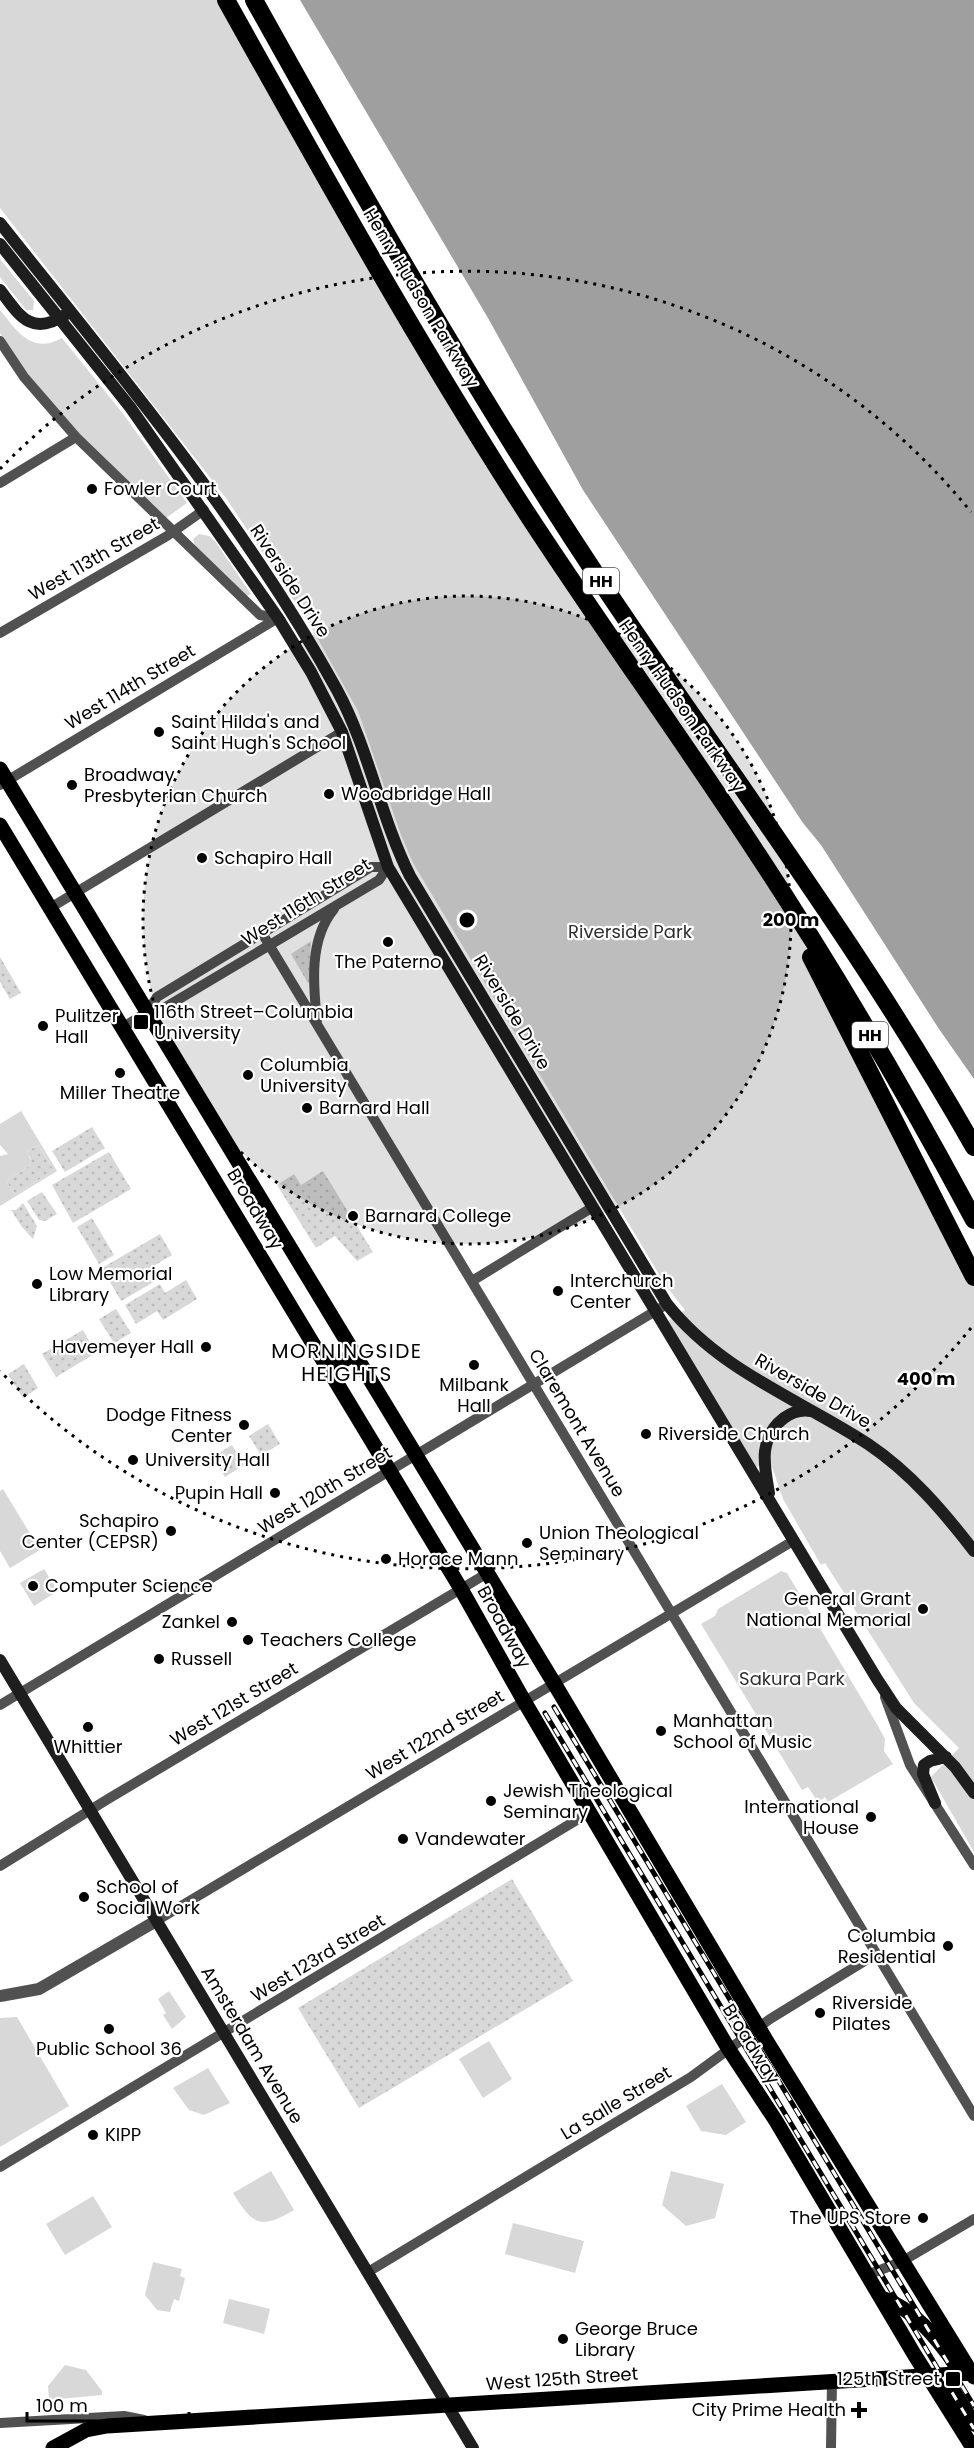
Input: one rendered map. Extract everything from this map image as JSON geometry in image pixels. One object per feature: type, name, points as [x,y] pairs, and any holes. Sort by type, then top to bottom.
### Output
[{"type":"highway","name":"Henry Hudson Parkway","points":[[226,0],[396,300],[490,456],[593,613],[758,854],[858,1016],[974,1220]]},
{"type":"highway","name":"Henry Hudson Parkway","points":[[254,0],[395,250],[526,467],[617,606],[870,976],[974,1147]]},
{"type":"highway","points":[[758,854],[974,1278]]},
{"type":"main road","name":"Riverside Drive","points":[[0,223],[141,399],[216,502],[327,672],[354,724],[401,859],[667,1304],[692,1333],[715,1354],[818,1413],[869,1445],[905,1472],[938,1506],[974,1551]]},
{"type":"main road","name":"Riverside Drive","points":[[0,244],[130,407],[278,618],[311,672],[342,732],[388,867],[877,1679],[902,1716],[946,1757],[974,1793]]},
{"type":"main road","points":[[0,290],[26,321],[41,324],[59,319],[70,312]]},
{"type":"main road","points":[[204,510],[216,502]]},
{"type":"main road","points":[[278,618],[288,610]]},
{"type":"main road","points":[[342,732],[354,724]]},
{"type":"main road","name":"Broadway","points":[[3,778],[75,892],[284,1242],[554,1683],[758,2027],[901,2262],[973,2374]]},
{"type":"main road","name":"Broadway","points":[[0,825],[329,1369],[388,1472],[461,1589],[524,1701],[729,2048],[801,2162],[973,2448]]},
{"type":"main road","points":[[388,867],[401,859]]},
{"type":"main road","points":[[261,1256],[284,1242]]},
{"type":"main road","points":[[329,1369],[354,1354]]},
{"type":"main road","points":[[770,1501],[764,1451],[769,1434],[784,1418],[796,1411],[818,1413]]},
{"type":"main road","name":"Amsterdam Avenue","points":[[0,1660],[473,2448]]},
{"type":"main road","points":[[935,1803],[923,1774],[924,1765],[946,1757]]},
{"type":"main road","points":[[882,2298],[899,2304],[941,2344],[957,2366],[973,2374]]},
{"type":"main road","name":"West 125th Street","points":[[53,2448],[86,2430],[153,2422],[973,2374]]},
{"type":"main road","points":[[929,2377],[952,2389],[974,2424]]},
{"type":"street","name":"Riverside Drive","points":[[0,341],[24,377],[76,437],[260,615],[278,618]]},
{"type":"street","points":[[0,483],[76,437]]},
{"type":"street","name":"West 113th Street","points":[[0,633],[174,531],[204,510]]},
{"type":"street","name":"West 114th Street","points":[[3,778],[278,618]]},
{"type":"street","points":[[50,908],[342,732]]},
{"type":"street","name":"West 116th Street","points":[[147,1012],[157,997],[371,867],[388,867]]},
{"type":"street","name":"West 116th Street","points":[[122,1028],[147,1012],[164,1008],[379,879],[388,867]]},
{"type":"street","name":"Claremont Avenue","points":[[317,1024],[314,987],[316,951],[329,915],[339,903]]},
{"type":"street","name":"Claremont Avenue","points":[[262,933],[974,2116]]},
{"type":"street","points":[[472,1281],[593,1207]]},
{"type":"street","name":"West 120th Street","points":[[0,1706],[667,1304]]},
{"type":"street","name":"West 122nd Street","points":[[156,1921],[793,1541]]},
{"type":"street","name":"West 121st Street","points":[[0,1866],[89,1810],[486,1574]]},
{"type":"street","name":"Riverside Drive","points":[[877,1679],[910,1765],[974,1865]]},
{"type":"street","name":"West 123rd Street","points":[[0,2167],[590,1812]]},
{"type":"street","points":[[0,1996],[39,1989],[156,1921]]},
{"type":"street","name":"La Salle Street","points":[[368,2272],[687,2080],[758,2027],[876,1954]]},
{"type":"street","points":[[867,2275],[901,2262],[974,2219]]},
{"type":"street","points":[[831,2448],[832,2382]]},
{"type":"street","name":"West 125th Street","points":[[0,2423],[124,2416],[153,2422]]},
{"type":"green space","name":"Riverside Park","points":[[0,0],[226,0],[413,329],[758,854],[974,1277],[974,1852],[931,1777],[959,1748],[914,1703],[825,1563],[821,1565],[783,1499],[770,1461],[755,1468],[668,1321],[685,1310],[666,1286],[413,863],[358,711],[309,623],[226,498],[0,208]]},
{"type":"green space","points":[[0,259],[34,301],[33,310],[26,310],[0,277]]},
{"type":"green space","points":[[0,310],[19,333],[34,342],[51,343],[62,338],[124,415],[187,503],[166,518],[90,447],[22,367],[0,333]]},
{"type":"green space","points":[[199,534],[209,536],[215,541],[251,594],[247,596],[195,546],[193,539]]},
{"type":"green space","points":[[311,941],[309,982],[308,983],[291,954]]},
{"type":"green space","points":[[0,957],[21,993],[10,999],[0,982]]},
{"type":"green space","points":[[21,1111],[57,1171],[0,1206],[0,1156],[8,1154],[0,1145],[0,1124]],"holes":[[[38,1145],[54,1170],[15,1195],[6,1181],[29,1166],[31,1160],[26,1152]]]},
{"type":"green space","points":[[92,1127],[105,1148],[65,1172],[52,1151]]},
{"type":"green space","points":[[38,1145],[54,1170],[15,1195],[6,1181],[29,1166],[31,1159],[26,1152]]},
{"type":"green space","points":[[109,1152],[131,1189],[73,1223],[52,1185]]},
{"type":"green space","points":[[323,1171],[373,1252],[357,1261],[335,1236],[316,1248],[277,1185],[294,1174],[301,1185]]},
{"type":"green space","points":[[42,1192],[57,1214],[45,1221],[39,1220],[27,1201]]},
{"type":"green space","points":[[23,1203],[37,1226],[33,1239],[11,1210],[16,1210]]},
{"type":"green space","points":[[92,1218],[114,1255],[99,1264],[77,1227]]},
{"type":"green space","points":[[160,1234],[172,1255],[150,1268],[157,1280],[121,1301],[102,1268]]},
{"type":"green space","points":[[186,1280],[197,1299],[163,1320],[157,1311],[136,1324],[125,1305],[160,1284],[165,1293]]},
{"type":"green space","points":[[116,1309],[131,1333],[114,1343],[99,1319]]},
{"type":"green space","points":[[83,1330],[96,1353],[56,1377],[42,1354]]},
{"type":"green space","points":[[24,1364],[38,1388],[23,1398],[8,1374]]},
{"type":"green space","points":[[268,1424],[280,1444],[261,1455],[249,1436]]},
{"type":"green space","points":[[232,1445],[244,1465],[225,1477],[213,1457]]},
{"type":"green space","points":[[3,1489],[40,1550],[10,1568],[0,1551],[0,1491]]},
{"type":"green space","points":[[44,1569],[58,1591],[34,1606],[20,1583]]},
{"type":"green space","name":"Sakura Park","points":[[781,1571],[787,1573],[878,1726],[885,1739],[884,1751],[893,1764],[828,1802],[825,1797],[818,1802],[808,1787],[802,1790],[701,1624],[715,1616],[718,1609]]},
{"type":"green space","points":[[512,1879],[573,1981],[359,2108],[298,2008]]},
{"type":"green space","points":[[169,1991],[186,2017],[172,2029],[163,2015],[166,2013],[158,1999]]},
{"type":"green space","points":[[17,2017],[69,2106],[0,2147],[0,2018]]},
{"type":"green space","points":[[489,2041],[512,2079],[483,2098],[459,2059]]},
{"type":"green space","points":[[208,2068],[230,2103],[204,2115],[189,2110],[173,2088]]},
{"type":"green space","points":[[722,2084],[746,2122],[726,2135],[701,2131],[686,2106]]},
{"type":"green space","points":[[271,2171],[294,2210],[273,2220],[258,2221],[246,2212],[233,2193]]},
{"type":"green space","points":[[671,2171],[724,2184],[715,2218],[686,2226],[662,2205]]},
{"type":"green space","points":[[93,2196],[112,2227],[65,2255],[46,2224]]},
{"type":"green space","points":[[513,2223],[584,2241],[575,2273],[505,2254]]},
{"type":"green space","points":[[153,2262],[182,2269],[180,2276],[185,2278],[179,2301],[174,2299],[170,2312],[157,2310],[145,2295]]},
{"type":"green space","points":[[229,2299],[270,2309],[264,2334],[223,2323]]},
{"type":"green space","points":[[65,2365],[86,2370],[102,2391],[102,2395],[49,2400],[48,2386]]},
{"type":"shaded area","points":[[300,0],[974,0],[974,1079],[939,1029],[821,845],[803,823],[583,490],[488,318]]},
{"type":"railway","points":[[554,1707],[974,2406]]},
{"type":"railway","points":[[545,1713],[974,2429]]},
{"type":"place","name":"Fowler Court","points":[[92,489]]},
{"type":"place","name":"Saint Hilda's and Saint Hugh's School","points":[[159,732]]},
{"type":"place","name":"Broadway Presbyterian Church","points":[[72,785]]},
{"type":"place","name":"Woodbridge Hall","points":[[329,794]]},
{"type":"place","name":"Schapiro Hall","points":[[202,858]]},
{"type":"place","name":"The Paterno","points":[[388,942]]},
{"type":"place","name":"116th Street–Columbia University","points":[[141,1022]]},
{"type":"place","name":"Pulitzer Hall","points":[[43,1026]]},
{"type":"place","name":"Miller Theatre","points":[[120,1073]]},
{"type":"place","name":"Columbia University","points":[[248,1075]]},
{"type":"place","name":"Barnard Hall","points":[[307,1108]]},
{"type":"place","name":"Barnard College","points":[[353,1216]]},
{"type":"place","name":"Low Memorial Library","points":[[37,1284]]},
{"type":"place","name":"Interchurch Center","points":[[558,1291]]},
{"type":"place","name":"Havemeyer Hall","points":[[206,1347]]},
{"type":"place","name":"Milbank Hall","points":[[474,1365]]},
{"type":"place","name":"Dodge Fitness Center","points":[[244,1425]]},
{"type":"place","name":"Riverside Church","points":[[646,1434]]},
{"type":"place","name":"University Hall","points":[[133,1460]]},
{"type":"place","name":"Pupin Hall","points":[[275,1493]]},
{"type":"place","name":"Schapiro Center (CEPSR)","points":[[171,1531]]},
{"type":"place","name":"Union Theological Seminary","points":[[527,1543]]},
{"type":"place","name":"Horace Mann","points":[[386,1559]]},
{"type":"place","name":"Computer Science","points":[[33,1586]]},
{"type":"place","name":"General Grant National Memorial","points":[[923,1609]]},
{"type":"place","name":"Zankel","points":[[232,1622]]},
{"type":"place","name":"Teachers College","points":[[248,1640]]},
{"type":"place","name":"Russell","points":[[159,1659]]},
{"type":"place","name":"Whittier","points":[[88,1727]]},
{"type":"place","name":"Manhattan School of Music","points":[[661,1731]]},
{"type":"place","name":"Jewish Theological Seminary","points":[[491,1801]]},
{"type":"place","name":"International House","points":[[871,1817]]},
{"type":"place","name":"Vandewater","points":[[403,1839]]},
{"type":"place","name":"School of Social Work","points":[[84,1897]]},
{"type":"place","name":"Columbia Residential","points":[[948,1946]]},
{"type":"place","name":"Riverside Pilates","points":[[820,2013]]},
{"type":"place","name":"Public School 36","points":[[109,2029]]},
{"type":"place","name":"KIPP","points":[[93,2135]]},
{"type":"place","name":"The UPS Store","points":[[923,2218]]},
{"type":"place","name":"George Bruce Library","points":[[563,2339]]},
{"type":"place","name":"125th Street","points":[[953,2379]]},
{"type":"place","name":"City Prime Health","points":[[859,2410]]},
{"type":"district","name":"MORNINGSIDE HEIGHTS","points":[[347,1362]]}]
